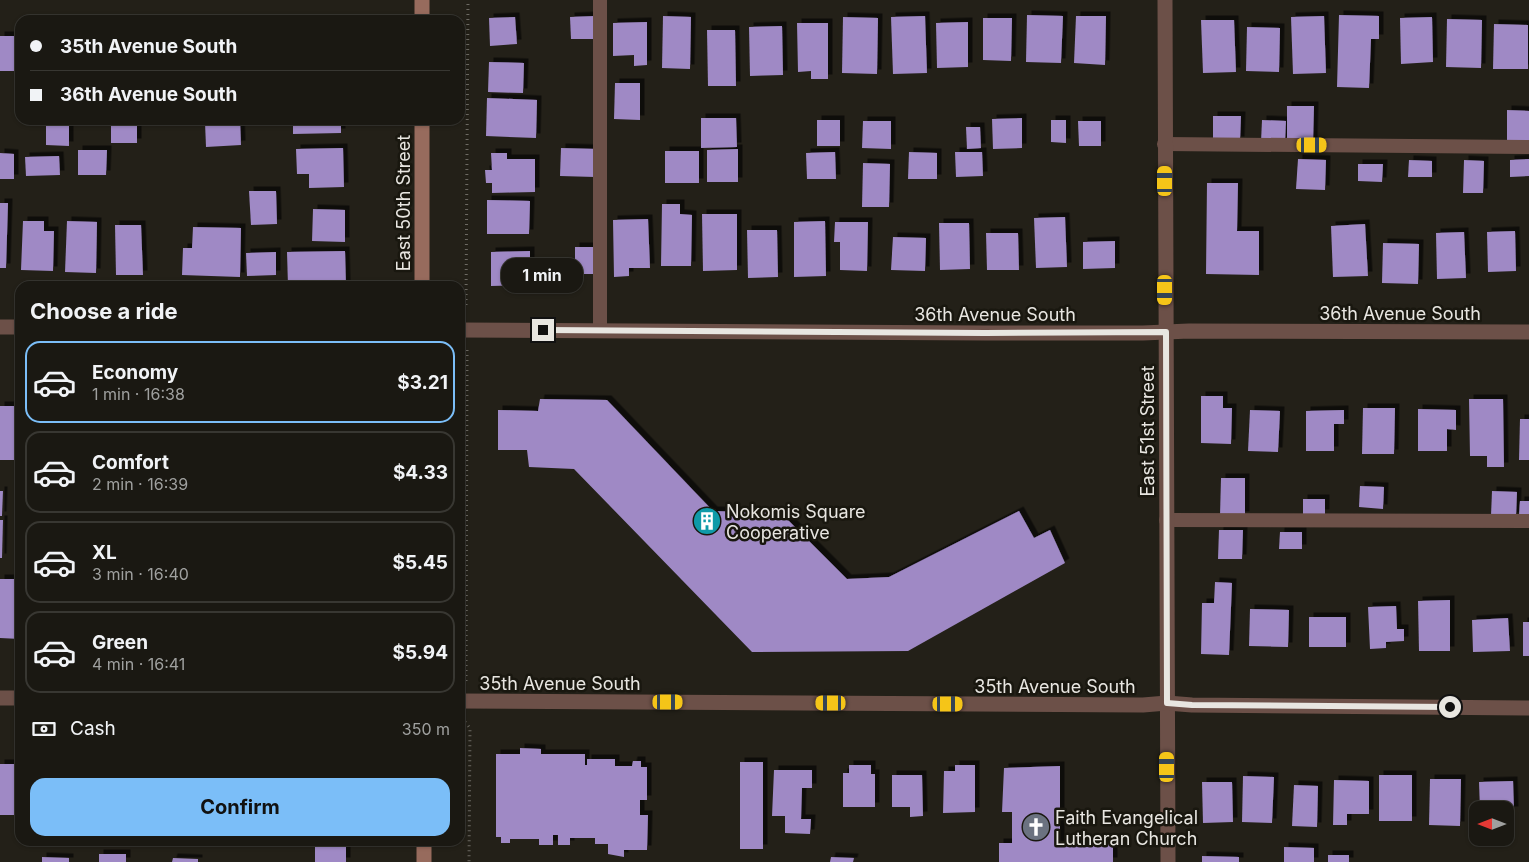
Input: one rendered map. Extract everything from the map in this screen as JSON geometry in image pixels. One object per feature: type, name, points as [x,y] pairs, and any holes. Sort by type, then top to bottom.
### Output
[{"type":"street","points":[[422,0],[422,15]]},
{"type":"street","name":"East 51st Street","points":[[1165,0],[1164,144],[1168,862]]},
{"type":"street","name":"East 50th Street","points":[[422,125],[422,281]]},
{"type":"street","points":[[0,327],[15,327]]},
{"type":"street","name":"36th Avenue South","points":[[465,330],[985,333],[1529,332]]},
{"type":"street","points":[[0,698],[15,698]]},
{"type":"street","name":"35th Avenue South","points":[[465,701],[1133,705],[1167,703],[1202,706],[1529,708]]},
{"type":"street","points":[[424,846],[424,862]]},
{"type":"lane","points":[[600,0],[600,331]]},
{"type":"lane","points":[[1164,144],[1529,147]]},
{"type":"lane","points":[[1166,520],[1529,521]]},
{"type":"path","points":[[466,306],[468,0]]},
{"type":"path","points":[[466,682],[467,345]]},
{"type":"path","points":[[465,720],[470,728],[469,862]]},
{"type":"building","points":[[1027,15],[1063,16],[1061,63],[1026,62]]},
{"type":"building","points":[[1339,15],[1379,16],[1379,39],[1371,39],[1369,88],[1337,87]]},
{"type":"building","points":[[595,16],[595,39],[571,39],[570,17]]},
{"type":"building","points":[[663,16],[691,17],[690,69],[662,68]]},
{"type":"building","points":[[925,16],[927,73],[893,74],[891,17]]},
{"type":"building","points":[[1076,16],[1106,16],[1105,65],[1074,63]]},
{"type":"building","points":[[1324,16],[1326,73],[1293,74],[1291,17]]},
{"type":"building","points":[[515,17],[517,44],[490,46],[489,18]]},
{"type":"building","points":[[843,17],[878,18],[877,74],[842,73]]},
{"type":"building","points":[[1432,17],[1433,62],[1401,64],[1400,18]]},
{"type":"building","points":[[983,18],[1012,18],[1011,61],[983,60]]},
{"type":"building","points":[[1447,19],[1482,20],[1481,68],[1446,67]]},
{"type":"building","points":[[1201,20],[1234,20],[1236,72],[1203,73]]},
{"type":"building","points":[[647,22],[647,65],[634,66],[634,55],[613,56],[613,23]]},
{"type":"building","points":[[968,22],[968,67],[937,68],[936,23]]},
{"type":"building","points":[[797,23],[828,23],[828,79],[811,79],[811,71],[798,72]]},
{"type":"building","points":[[1494,24],[1528,25],[1528,69],[1493,69]]},
{"type":"building","points":[[782,26],[783,75],[750,76],[749,27]]},
{"type":"building","points":[[1247,27],[1280,28],[1279,72],[1246,71]]},
{"type":"building","points":[[707,30],[735,30],[736,86],[708,86]]},
{"type":"building","points":[[0,36],[15,36],[15,71],[0,71]]},
{"type":"building","points":[[489,62],[524,63],[523,93],[488,92]]},
{"type":"building","points":[[615,83],[640,83],[640,120],[614,119]]},
{"type":"building","points":[[487,98],[537,100],[536,138],[486,136]]},
{"type":"building","points":[[1287,106],[1314,106],[1313,143],[1287,143]]},
{"type":"building","points":[[1507,110],[1529,111],[1529,144],[1507,144]]},
{"type":"building","points":[[1213,116],[1241,116],[1240,141],[1213,140]]},
{"type":"building","points":[[701,118],[736,118],[737,147],[701,148]]},
{"type":"building","points":[[1022,118],[1022,148],[993,149],[992,119]]},
{"type":"building","points":[[817,120],[840,120],[840,146],[817,146]]},
{"type":"building","points":[[1051,120],[1066,120],[1066,143],[1051,142]]},
{"type":"building","points":[[1262,120],[1286,121],[1285,142],[1261,142]]},
{"type":"building","points":[[863,121],[891,121],[891,149],[862,148]]},
{"type":"building","points":[[1078,121],[1101,121],[1101,146],[1079,146]]},
{"type":"building","points":[[46,125],[69,125],[69,146],[46,145]]},
{"type":"building","points":[[111,125],[137,125],[137,143],[111,143]]},
{"type":"building","points":[[205,125],[240,125],[241,145],[206,147]]},
{"type":"building","points":[[293,125],[341,125],[341,133],[293,134]]},
{"type":"building","points":[[966,127],[980,127],[981,148],[967,149]]},
{"type":"building","points":[[343,148],[344,187],[309,188],[309,174],[297,174],[296,149]]},
{"type":"building","points":[[561,148],[596,149],[595,177],[560,176]]},
{"type":"building","points":[[738,149],[738,182],[707,182],[707,150]]},
{"type":"building","points":[[78,150],[107,150],[106,175],[78,175]]},
{"type":"building","points":[[665,151],[699,151],[699,183],[665,183]]},
{"type":"building","points":[[835,152],[836,179],[807,179],[806,153]]},
{"type":"building","points":[[909,152],[937,153],[937,179],[908,179]]},
{"type":"building","points":[[955,152],[982,152],[983,176],[956,177]]},
{"type":"building","points":[[0,153],[14,154],[14,179],[0,179]]},
{"type":"building","points":[[491,153],[507,153],[507,159],[535,159],[535,192],[492,193],[492,183],[486,183],[485,170],[492,170]]},
{"type":"building","points":[[59,156],[60,175],[26,176],[25,157]]},
{"type":"building","points":[[1298,159],[1326,160],[1325,190],[1296,189]]},
{"type":"building","points":[[1529,159],[1529,176],[1510,177],[1510,160]]},
{"type":"building","points":[[1409,160],[1432,161],[1432,177],[1408,177]]},
{"type":"building","points":[[1464,160],[1484,161],[1483,193],[1463,193]]},
{"type":"building","points":[[863,163],[890,164],[889,207],[862,207]]},
{"type":"building","points":[[1358,164],[1383,164],[1382,182],[1358,181]]},
{"type":"building","points":[[1207,183],[1238,183],[1237,231],[1259,231],[1259,275],[1206,274]]},
{"type":"building","points":[[249,191],[276,191],[277,224],[251,225]]},
{"type":"building","points":[[487,200],[530,201],[529,234],[487,234]]},
{"type":"building","points":[[0,203],[8,203],[6,268],[0,268]]},
{"type":"building","points":[[662,204],[680,204],[680,214],[692,215],[691,266],[661,266]]},
{"type":"building","points":[[313,209],[345,210],[345,242],[312,241]]},
{"type":"building","points":[[702,214],[737,214],[737,270],[703,271]]},
{"type":"building","points":[[1065,217],[1067,267],[1036,268],[1034,218]]},
{"type":"building","points":[[648,219],[650,268],[629,268],[629,276],[614,277],[613,220]]},
{"type":"building","points":[[23,221],[44,221],[44,231],[54,231],[53,271],[21,270]]},
{"type":"building","points":[[67,221],[97,222],[96,273],[65,272]]},
{"type":"building","points":[[825,221],[826,276],[794,277],[794,222]]},
{"type":"building","points":[[835,222],[868,222],[867,271],[840,270],[840,242],[834,242]]},
{"type":"building","points":[[939,223],[969,223],[970,269],[940,270]]},
{"type":"building","points":[[1365,224],[1368,276],[1333,277],[1331,226]]},
{"type":"building","points":[[115,225],[141,225],[143,275],[116,275]]},
{"type":"building","points":[[193,227],[241,228],[240,277],[182,275],[183,248],[192,248]]},
{"type":"building","points":[[747,230],[777,230],[778,277],[748,278]]},
{"type":"building","points":[[1515,231],[1516,271],[1488,272],[1487,232]]},
{"type":"building","points":[[1464,232],[1466,278],[1437,279],[1436,233]]},
{"type":"building","points":[[986,233],[1018,233],[1019,270],[987,270]]},
{"type":"building","points":[[893,237],[926,238],[925,271],[891,270]]},
{"type":"building","points":[[1115,241],[1115,268],[1083,269],[1083,242]]},
{"type":"building","points":[[1383,243],[1419,244],[1418,284],[1382,283]]},
{"type":"building","points":[[575,247],[594,247],[593,274],[575,274]]},
{"type":"building","points":[[345,251],[346,281],[288,281],[287,252]]},
{"type":"building","points":[[530,251],[530,285],[491,286],[491,252]]},
{"type":"building","points":[[276,252],[276,275],[247,276],[246,253]]},
{"type":"building","points":[[1201,396],[1223,396],[1223,408],[1232,408],[1231,444],[1201,443]]},
{"type":"building","name":"Nokomis Square Cooperative","points":[[540,399],[607,400],[713,511],[781,513],[847,579],[889,577],[1019,511],[1034,538],[1050,530],[1065,563],[908,651],[752,652],[574,469],[529,467],[527,450],[498,450],[498,410],[538,411]]},
{"type":"building","points":[[1469,399],[1503,399],[1504,467],[1487,467],[1487,456],[1470,456]]},
{"type":"building","points":[[0,406],[15,406],[14,460],[0,460]]},
{"type":"building","points":[[1363,408],[1395,408],[1394,454],[1362,454]]},
{"type":"building","points":[[1418,409],[1456,410],[1456,430],[1447,429],[1447,451],[1418,451]]},
{"type":"building","points":[[1250,410],[1280,411],[1278,452],[1248,451]]},
{"type":"building","points":[[1344,410],[1344,424],[1334,424],[1334,451],[1306,451],[1306,411]]},
{"type":"building","points":[[1520,419],[1529,419],[1529,460],[1519,460]]},
{"type":"building","points":[[1221,478],[1245,478],[1245,516],[1220,516]]},
{"type":"building","points":[[1360,486],[1384,487],[1383,509],[1359,507]]},
{"type":"building","points":[[0,491],[3,491],[2,516],[0,516]]},
{"type":"building","points":[[1492,491],[1517,492],[1516,517],[1491,516]]},
{"type":"building","points":[[1303,499],[1325,499],[1325,514],[1303,514]]},
{"type":"building","points":[[1520,501],[1529,501],[1529,515],[1519,515]]},
{"type":"building","points":[[0,520],[3,520],[2,558],[0,558]]},
{"type":"building","points":[[1219,530],[1243,530],[1242,559],[1218,559]]},
{"type":"building","points":[[1280,532],[1302,532],[1302,549],[1279,549]]},
{"type":"building","points":[[0,579],[15,579],[15,639],[0,638]]},
{"type":"building","points":[[1215,582],[1232,583],[1229,655],[1201,654],[1202,603],[1214,603]]},
{"type":"building","points":[[1450,600],[1450,651],[1419,651],[1418,601]]},
{"type":"building","points":[[1396,606],[1397,629],[1404,629],[1404,641],[1386,642],[1386,648],[1370,649],[1368,607]]},
{"type":"building","points":[[1250,609],[1289,610],[1288,647],[1249,646]]},
{"type":"building","points":[[1309,617],[1346,617],[1346,647],[1309,647]]},
{"type":"building","points":[[1508,618],[1510,651],[1473,652],[1472,620]]},
{"type":"building","points":[[1523,622],[1529,622],[1529,656],[1523,656]]},
{"type":"building","points":[[520,748],[541,749],[541,754],[585,754],[585,765],[587,765],[587,759],[615,759],[615,766],[632,766],[633,761],[641,761],[641,767],[647,767],[647,800],[640,800],[640,815],[648,815],[647,850],[624,850],[624,857],[608,854],[608,844],[595,844],[595,838],[570,838],[570,845],[558,845],[558,835],[553,835],[553,845],[539,845],[539,839],[510,839],[510,843],[501,843],[501,837],[496,837],[496,754],[520,754]]},
{"type":"building","points":[[740,762],[763,762],[763,849],[740,849]]},
{"type":"building","points":[[0,764],[15,764],[15,815],[0,815]]},
{"type":"building","points":[[849,765],[871,765],[871,774],[875,774],[875,807],[843,807],[843,773],[849,773]]},
{"type":"building","points":[[955,765],[975,765],[975,812],[943,813],[944,771],[955,771]]},
{"type":"building","name":"Faith Evangelical Lutheran Church","points":[[1060,766],[1060,843],[1113,843],[1113,862],[999,862],[999,843],[1012,843],[1012,812],[1002,812],[1004,768]]},
{"type":"building","points":[[774,770],[812,770],[812,788],[802,788],[801,819],[811,819],[810,834],[785,833],[785,816],[772,816]]},
{"type":"building","points":[[892,775],[922,775],[923,816],[910,817],[910,807],[892,807]]},
{"type":"building","points":[[1379,775],[1412,775],[1412,821],[1379,821]]},
{"type":"building","points":[[1243,776],[1274,777],[1272,823],[1242,822]]},
{"type":"building","points":[[1430,779],[1461,779],[1460,826],[1429,825]]},
{"type":"building","points":[[1334,780],[1369,781],[1369,814],[1347,814],[1347,825],[1333,825]]},
{"type":"building","points":[[1513,781],[1514,801],[1480,801],[1479,782]]},
{"type":"building","points":[[1202,782],[1232,782],[1233,822],[1203,823]]},
{"type":"building","points":[[1294,785],[1318,786],[1317,827],[1292,826]]},
{"type":"building","points":[[315,846],[346,846],[346,862],[315,862]]},
{"type":"building","points":[[1284,847],[1314,848],[1314,862],[1284,862]]},
{"type":"building","points":[[99,854],[126,854],[126,862],[99,862]]},
{"type":"building","points":[[1328,855],[1349,855],[1349,862],[1328,862]]},
{"type":"building","points":[[1202,856],[1239,857],[1239,862],[1202,862]]},
{"type":"building","points":[[42,857],[69,858],[69,862],[42,862]]},
{"type":"building","points":[[831,857],[854,858],[853,862],[830,862]]},
{"type":"building","points":[[173,858],[198,859],[198,862],[172,862]]},
{"type":"place","name":"Nokomis Square Cooperative","points":[[707,521]]},
{"type":"place","name":"Faith Evangelical Lutheran Church","points":[[1036,827]]},
{"type":"route","points":[[543,330],[985,333],[1166,332],[1167,703],[1192,705],[1450,707]]}]
